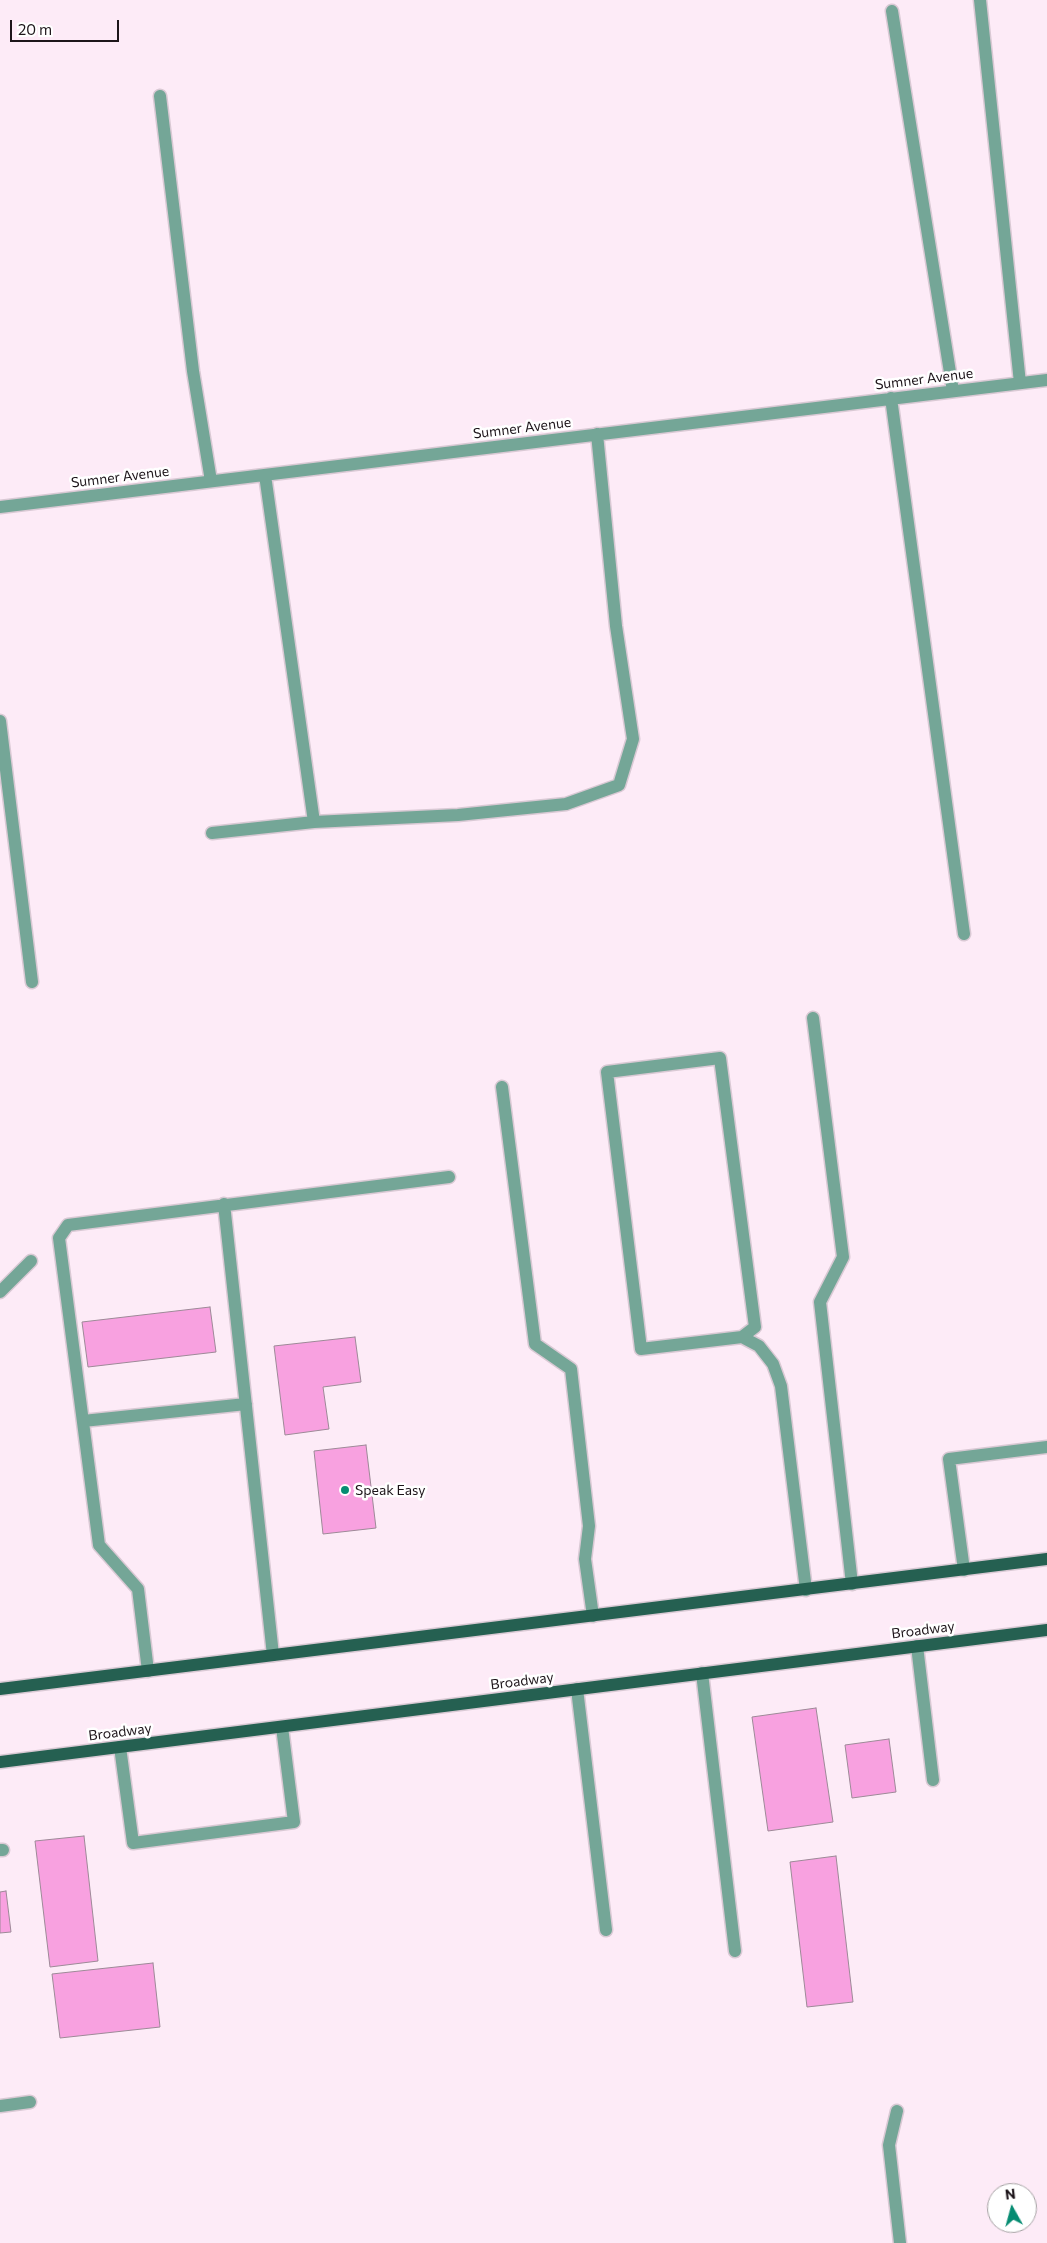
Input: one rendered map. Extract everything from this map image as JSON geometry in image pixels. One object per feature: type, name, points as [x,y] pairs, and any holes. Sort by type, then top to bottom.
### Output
[{"type":"main road","points":[[0,1689],[1047,1560]]},
{"type":"main road","name":"Broadway","points":[[0,1762],[1047,1630]]},
{"type":"street","points":[[980,0],[1020,383]]},
{"type":"street","points":[[892,11],[953,391]]},
{"type":"street","points":[[160,96],[193,371],[211,481]]},
{"type":"street","name":"Sumner Avenue","points":[[0,507],[1047,380]]},
{"type":"street","points":[[891,398],[964,934]]},
{"type":"street","points":[[212,833],[314,822],[458,815],[566,804],[619,784],[633,739],[616,626],[597,434]]},
{"type":"street","points":[[265,475],[314,822]]},
{"type":"street","points":[[0,721],[32,982]]},
{"type":"street","points":[[814,1018],[843,1257],[820,1302],[852,1584]]},
{"type":"street","points":[[742,1337],[755,1327],[720,1058],[606,1072],[641,1349],[742,1337],[759,1346],[773,1364],[781,1386],[806,1590]]},
{"type":"street","points":[[502,1087],[535,1344],[572,1369],[589,1526],[585,1559],[593,1616]]},
{"type":"street","points":[[148,1671],[138,1589],[99,1545],[59,1238],[68,1225],[449,1177]]},
{"type":"street","points":[[224,1204],[273,1655]]},
{"type":"street","points":[[0,1292],[31,1261]]},
{"type":"street","points":[[83,1421],[246,1404]]},
{"type":"street","points":[[964,1570],[949,1459],[1047,1447]]},
{"type":"street","points":[[917,1646],[933,1780]]},
{"type":"street","points":[[702,1673],[736,1951]]},
{"type":"street","points":[[577,1689],[606,1930]]},
{"type":"street","points":[[120,1747],[133,1844],[294,1822],[282,1727]]},
{"type":"street","points":[[0,2106],[30,2102]]},
{"type":"street","points":[[897,2112],[889,2145],[900,2243]]},
{"type":"building","points":[[210,1307],[216,1352],[88,1367],[82,1322]]},
{"type":"building","points":[[355,1337],[361,1382],[323,1387],[329,1429],[285,1435],[274,1346]]},
{"type":"building","name":"Speak Easy","points":[[366,1445],[376,1528],[323,1534],[314,1451]]},
{"type":"building","points":[[816,1708],[833,1822],[768,1831],[752,1717]]},
{"type":"building","points":[[889,1739],[896,1792],[852,1798],[845,1745]]},
{"type":"building","points":[[84,1836],[98,1961],[50,1967],[35,1841]]},
{"type":"building","points":[[836,1856],[853,2002],[807,2007],[790,1862]]},
{"type":"building","points":[[6,1891],[11,1932],[0,1933],[0,1892]]},
{"type":"building","points":[[153,1963],[160,2027],[60,2038],[52,1974]]},
{"type":"place","name":"Speak Easy","points":[[345,1490]]}]
